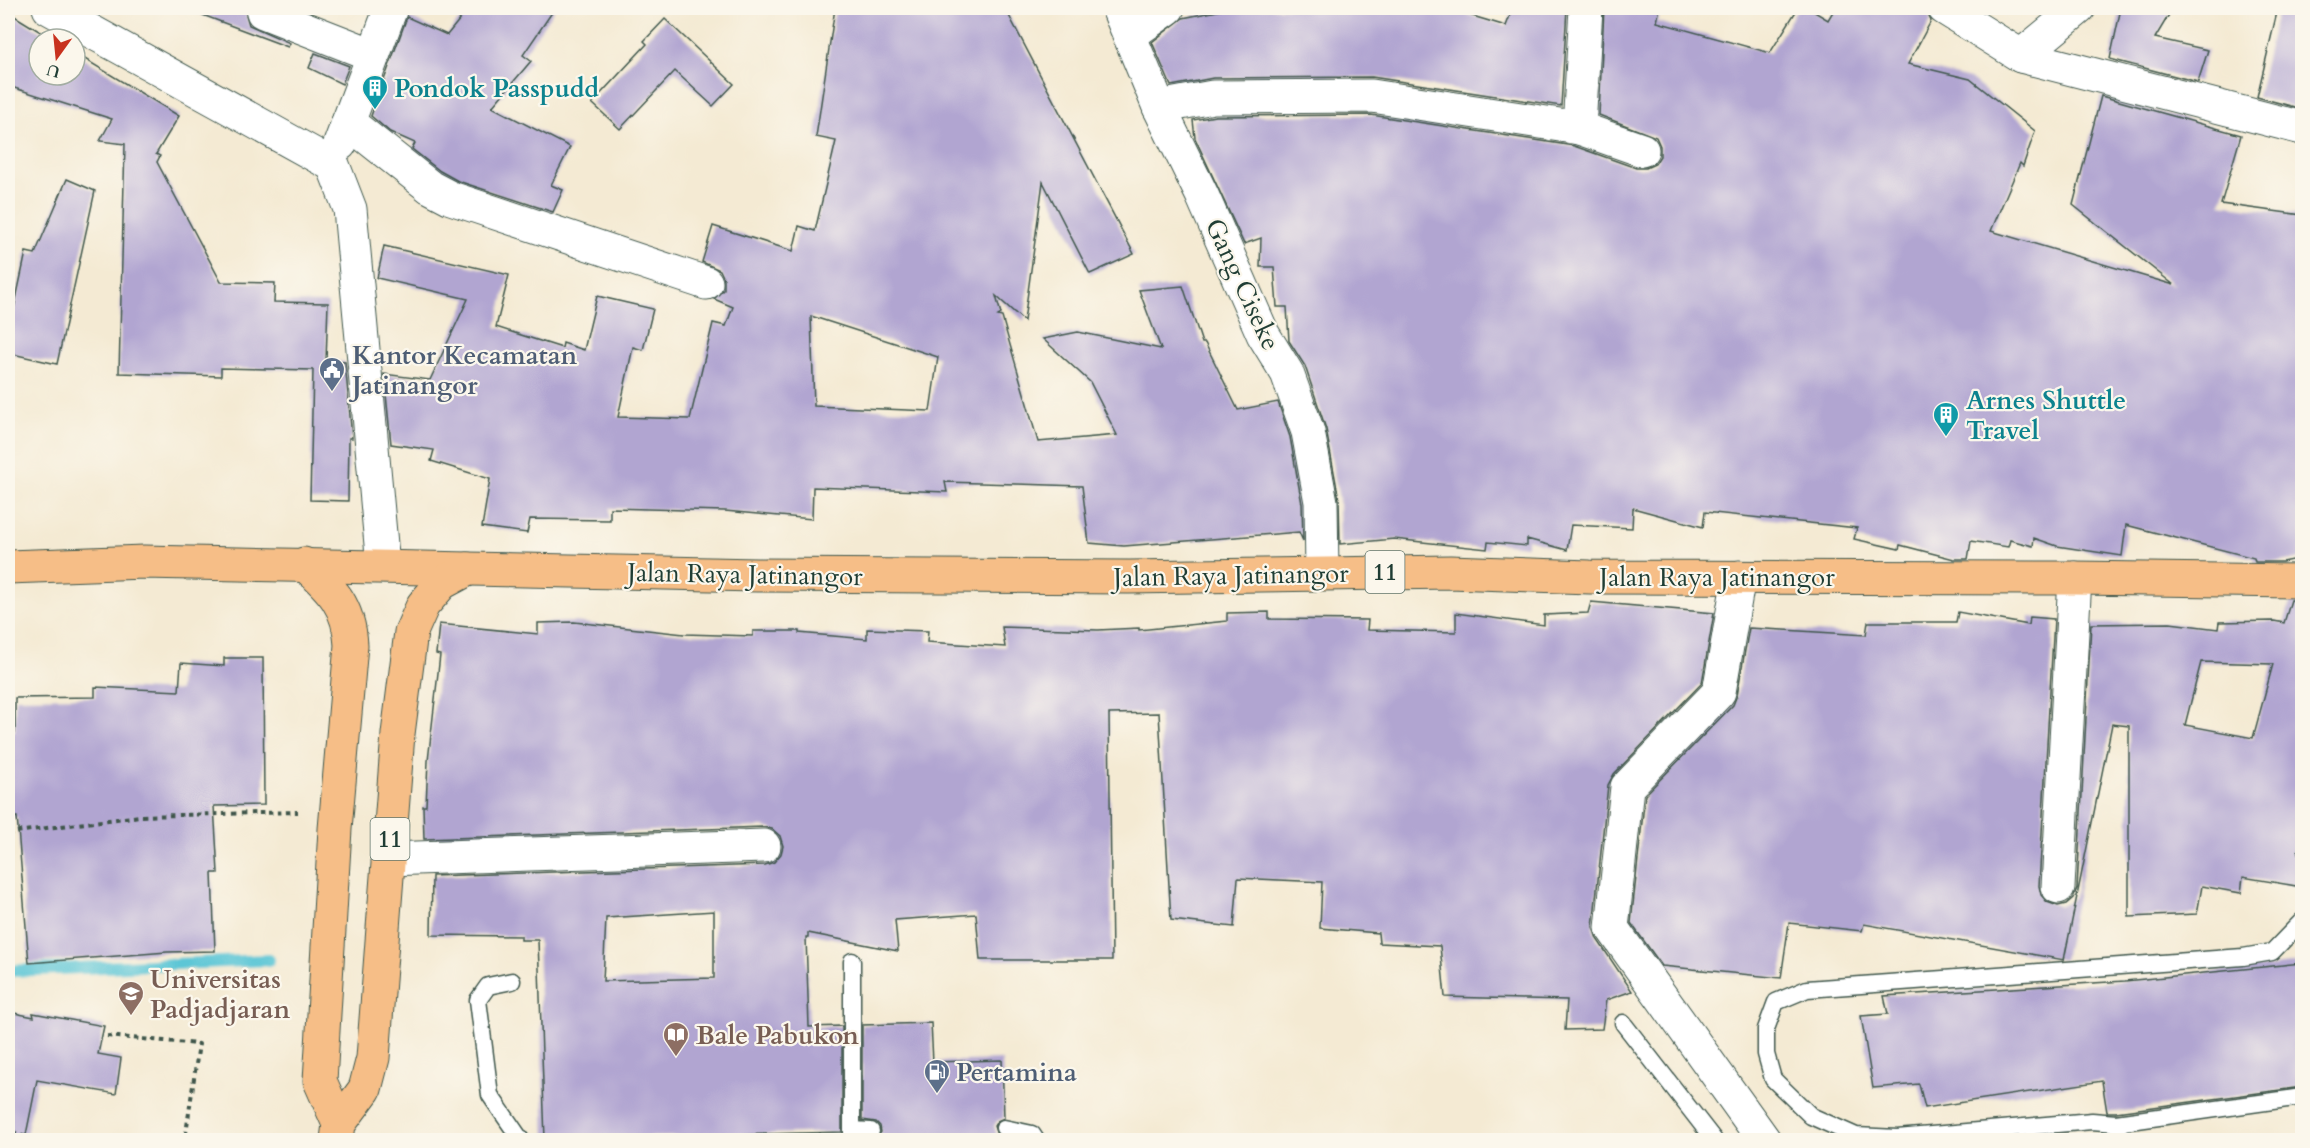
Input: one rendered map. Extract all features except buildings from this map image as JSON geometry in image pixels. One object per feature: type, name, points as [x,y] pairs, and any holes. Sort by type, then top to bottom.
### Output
[{"type":"highway","name":"11","points":[[8,567],[144,562],[304,564],[342,603],[350,626],[351,645],[335,829],[320,1081],[338,1132]]},
{"type":"highway","name":"Jalan Raya Jatinangor","points":[[304,564],[758,575],[1117,577],[1450,572],[1590,577],[2075,578],[2302,582]]},
{"type":"highway","name":"11","points":[[338,1132],[365,1089],[373,1058],[398,734],[411,632],[423,606],[442,583],[468,569]]},
{"type":"street","points":[[49,8],[333,165],[350,209],[383,566]]},
{"type":"street","points":[[262,8],[263,12],[373,55]]},
{"type":"street","points":[[333,165],[391,8]]},
{"type":"street","points":[[1124,21],[1168,8]]},
{"type":"street","points":[[1579,128],[1586,8]]},
{"type":"street","points":[[1944,8],[2021,56],[2302,128]]},
{"type":"street","points":[[2021,56],[2079,8]]},
{"type":"street","name":"Gang Ciseke","points":[[1124,21],[1159,106],[1202,195],[1263,334],[1287,373],[1308,432],[1321,502],[1322,573]]},
{"type":"street","points":[[1159,106],[1214,97],[1372,96],[1579,128],[1642,150]]},
{"type":"street","points":[[348,122],[430,187],[451,198],[706,283]]},
{"type":"street","points":[[1739,577],[1719,692],[1627,787],[1612,928],[1764,1140]]},
{"type":"street","points":[[2058,886],[2075,578]]},
{"type":"street","points":[[388,859],[764,846]]},
{"type":"lane","points":[[2302,921],[2272,952],[2243,957],[1807,989],[1776,1002],[1766,1029],[1766,1054],[1773,1079],[1811,1116],[1856,1136],[1897,1138],[2092,1121],[2116,1123],[2302,1097]]},
{"type":"lane","points":[[852,961],[852,1135],[871,1131]]},
{"type":"lane","points":[[512,981],[488,986],[478,1000],[490,1095],[521,1140]]},
{"type":"lane","points":[[1623,1023],[1713,1140]]},
{"type":"lane","points":[[2116,1123],[2121,1140]]},
{"type":"lane","points":[[1004,1128],[1032,1134],[1036,1140]]},
{"type":"path","points":[[8,833],[140,816],[298,813]]},
{"type":"path","points":[[107,1036],[199,1044],[185,1140]]},
{"type":"path","points":[[8,1124],[15,1133],[34,1140]]},
{"type":"waterway","points":[[8,971],[269,960]]},
{"type":"place","name":"Pondok Passpudd","points":[[375,111]]},
{"type":"place","name":"Kantor Kecamatan Jatinangor","points":[[332,393]]},
{"type":"place","name":"Arnes Shuttle Travel","points":[[1946,438]]},
{"type":"place","name":"Universitas Padjadjaran","points":[[131,1017]]},
{"type":"place","name":"Bale Pabukon","points":[[676,1058]]},
{"type":"place","name":"Pertamina","points":[[937,1095]]}]
